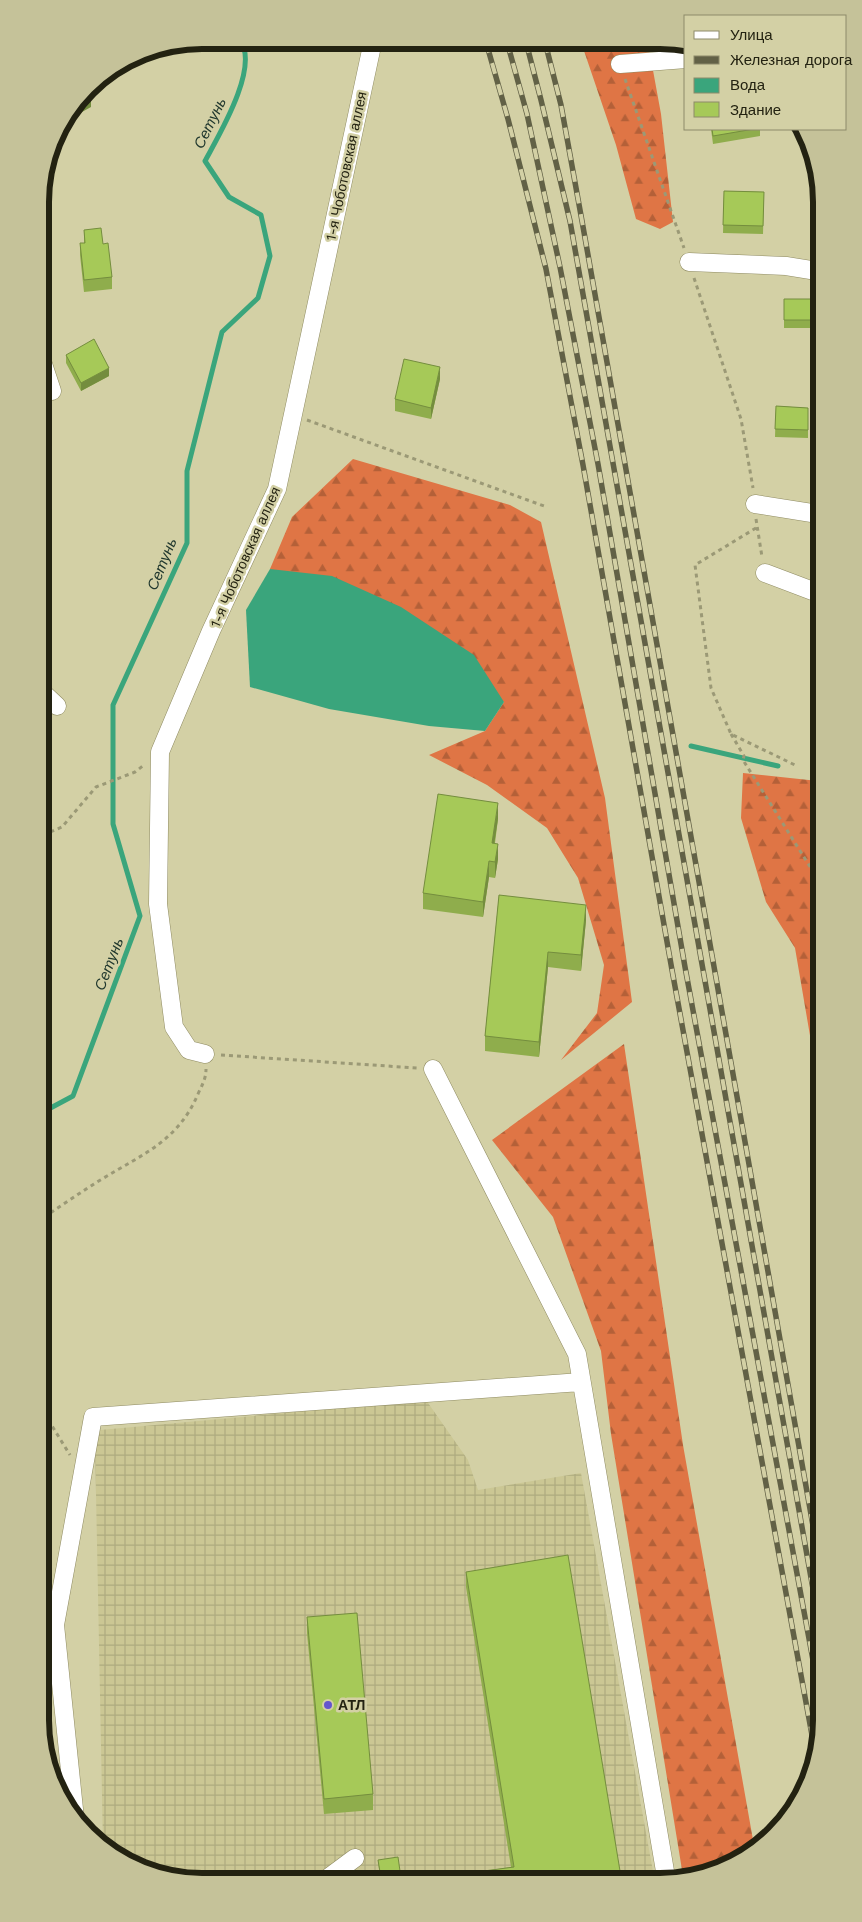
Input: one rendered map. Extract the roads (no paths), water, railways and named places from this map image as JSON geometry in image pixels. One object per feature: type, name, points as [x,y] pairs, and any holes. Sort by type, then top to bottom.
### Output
[{"type":"street","name":"1-я Чоботовская аллея","points":[[205,1054],[189,1050],[174,1027],[158,904],[160,752],[211,631],[277,489],[371,49]]},
{"type":"street","points":[[620,64],[684,59]]},
{"type":"street","points":[[689,262],[786,266],[813,269]]},
{"type":"street","points":[[49,382],[52,391]]},
{"type":"street","points":[[755,504],[813,513]]},
{"type":"street","points":[[765,572],[813,591]]},
{"type":"street","points":[[49,699],[57,706]]},
{"type":"street","points":[[432,1069],[577,1354],[665,1873]]},
{"type":"street","points":[[73,1803],[55,1625],[93,1417],[581,1382]]},
{"type":"street","points":[[335,1873],[356,1858]]},
{"type":"water","points":[[270,569],[332,576],[401,607],[474,655],[504,702],[485,731],[429,726],[329,709],[250,687],[246,610]]},
{"type":"waterway","name":"Сетунь","points":[[49,1109],[73,1096],[140,916],[113,824],[113,705],[187,543],[187,471],[222,332],[258,298],[270,256],[261,215],[229,197],[205,161],[235,101],[245,67],[244,49]]},
{"type":"waterway","points":[[691,746],[778,766]]},
{"type":"railway","points":[[488,49],[546,269],[812,1736]]},
{"type":"railway","points":[[509,49],[527,114],[560,267],[598,464],[685,967],[813,1660]]},
{"type":"railway","points":[[528,49],[570,221],[813,1589]]},
{"type":"railway","points":[[547,49],[561,105],[582,221],[813,1526]]},
{"type":"place","name":"АТЛ","points":[[328,1705]]}]
